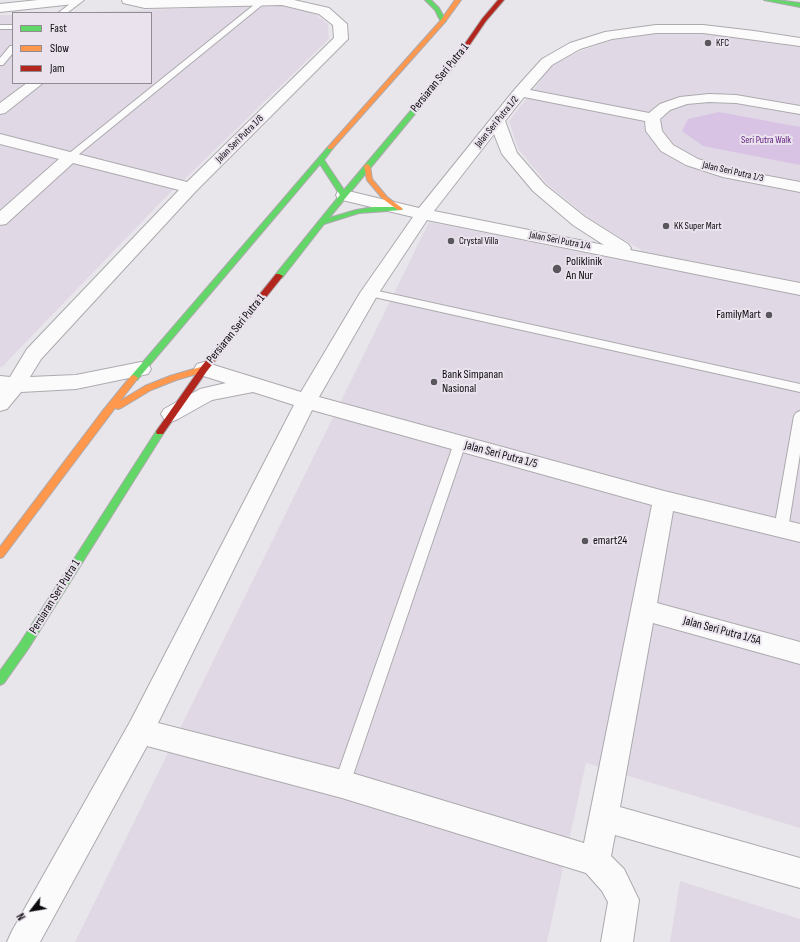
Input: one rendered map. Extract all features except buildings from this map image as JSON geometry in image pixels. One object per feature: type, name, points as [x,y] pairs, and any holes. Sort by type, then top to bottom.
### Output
[{"type":"street","points":[[0,8],[74,0]]},
{"type":"street","name":"Jalan Seri Putra 1/8","points":[[0,404],[7,383],[34,354],[190,188],[341,39],[340,24],[324,11],[282,1],[145,4],[128,0]]},
{"type":"street","points":[[428,0],[437,9],[443,21]]},
{"type":"street","points":[[0,554],[104,415],[141,369],[320,159],[443,21],[458,0]]},
{"type":"street","points":[[767,0],[800,5]]},
{"type":"street","name":"Persiaran Seri Putra 1","points":[[0,680],[24,646],[171,414],[204,369],[367,166],[453,64],[484,20],[506,2]]},
{"type":"street","points":[[133,12],[145,4]]},
{"type":"street","name":"Jalan Seri Putra 1/2","points":[[23,942],[140,731],[306,401],[369,293],[423,214],[520,92],[547,62],[575,46],[610,35],[656,29],[703,29],[800,42]]},
{"type":"street","points":[[0,110],[35,84]]},
{"type":"street","points":[[520,92],[652,118],[665,107],[685,100],[709,98],[736,99],[800,110]]},
{"type":"street","name":"Jalan Seri Putra 1/3","points":[[652,118],[654,131],[667,148],[692,162],[723,172],[800,187]]},
{"type":"street","points":[[497,121],[510,154],[539,188],[579,221],[635,256]]},
{"type":"street","points":[[0,139],[190,188]]},
{"type":"street","points":[[0,220],[70,157]]},
{"type":"street","points":[[320,159],[344,195]]},
{"type":"street","points":[[367,166],[369,179],[385,198],[400,209]]},
{"type":"street","name":"Jalan Seri Putra 1/4","points":[[344,195],[423,214],[800,289]]},
{"type":"street","points":[[321,223],[358,211],[374,209],[400,209]]},
{"type":"street","points":[[7,383],[76,382],[141,369]]},
{"type":"street","points":[[104,415],[148,388],[173,378],[204,369]]},
{"type":"street","name":"Jalan Seri Putra 1/5","points":[[204,369],[257,384],[306,401],[460,444],[664,500],[791,531]]},
{"type":"street","points":[[171,414],[207,394],[257,384]]},
{"type":"street","points":[[595,861],[664,500]]},
{"type":"street","name":"Jalan Seri Putra 1/5A","points":[[644,610],[800,653]]},
{"type":"street","points":[[140,731],[342,784],[595,861],[613,880],[624,900],[617,942]]},
{"type":"street","points":[[603,817],[800,873]]},
{"type":"lane","points":[[63,12],[80,0]]},
{"type":"lane","points":[[70,157],[263,1]]},
{"type":"lane","points":[[0,27],[12,27]]},
{"type":"lane","points":[[0,58],[12,49]]},
{"type":"lane","points":[[0,63],[12,49]]},
{"type":"lane","points":[[369,293],[800,388]]},
{"type":"lane","points":[[791,531],[800,416]]},
{"type":"lane","points":[[342,784],[460,444]]},
{"type":"shaded area","points":[[277,5],[314,13],[328,24],[329,39],[160,203],[2,367],[0,367],[0,15],[12,15],[12,84],[152,84],[152,12],[92,12]]},
{"type":"shaded area","points":[[658,33],[706,33],[800,46],[800,828],[586,763],[547,942],[75,942],[429,222],[640,264],[641,250],[590,219],[548,185],[518,149],[509,121],[553,64],[580,51],[613,40]]},
{"type":"shaded area","points":[[680,881],[800,919],[800,942],[670,942]]},
{"type":"green space","name":"Seri Putra Walk","points":[[719,112],[800,127],[800,165],[703,146],[682,131],[688,119]]},
{"type":"traffic: fast","points":[[428,0],[437,9],[443,21]]},
{"type":"traffic: fast","points":[[767,0],[800,5]]},
{"type":"traffic: fast","points":[[279,276],[367,166],[458,58]]},
{"type":"traffic: fast","points":[[134,378],[330,148]]},
{"type":"traffic: fast","points":[[320,159],[344,195]]},
{"type":"traffic: fast","points":[[321,223],[358,211],[374,209],[400,209]]},
{"type":"traffic: fast","points":[[0,680],[24,646],[160,432]]},
{"type":"traffic: slow","points":[[330,148],[443,21],[458,0]]},
{"type":"traffic: slow","points":[[367,166],[369,179],[385,198],[400,209]]},
{"type":"traffic: slow","points":[[118,406],[148,388],[173,378],[204,369]]},
{"type":"traffic: slow","points":[[0,554],[104,415],[134,378]]},
{"type":"traffic: jam","points":[[458,58],[484,20],[501,0]]},
{"type":"traffic: jam","points":[[160,432],[204,369],[279,276]]},
{"type":"place","name":"KFC","points":[[708,43]]},
{"type":"place","name":"KK Super Mart","points":[[666,226]]},
{"type":"place","name":"Crystal Villa","points":[[451,241]]},
{"type":"place","name":"Poliklinik An Nur","points":[[557,269]]},
{"type":"place","name":"FamilyMart","points":[[769,315]]},
{"type":"place","name":"Bank Simpanan Nasional","points":[[434,382]]},
{"type":"place","name":"emart24","points":[[585,541]]}]
